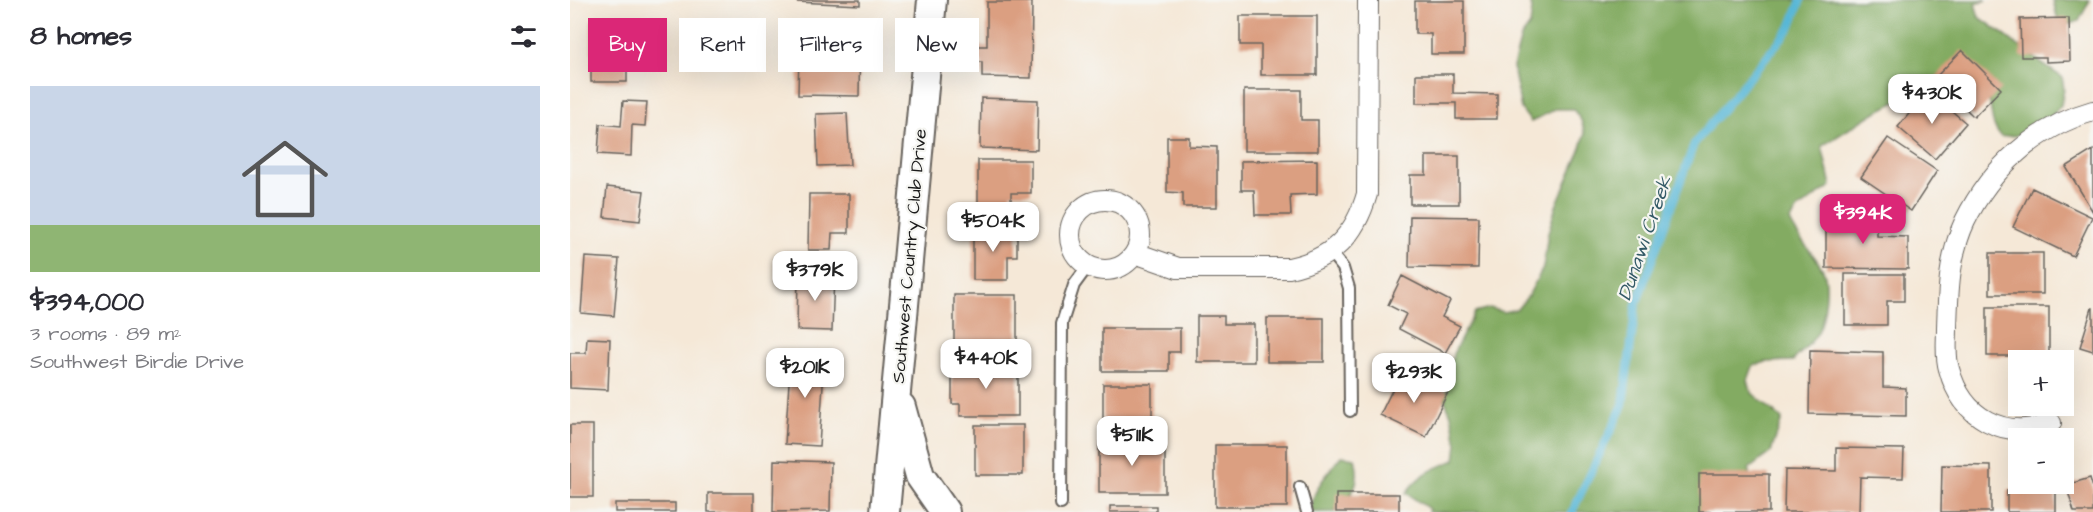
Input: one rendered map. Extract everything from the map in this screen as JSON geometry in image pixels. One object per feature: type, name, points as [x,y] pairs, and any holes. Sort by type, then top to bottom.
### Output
[{"type":"street","name":"Southwest Country Club Drive","points":[[885,512],[932,0]]},
{"type":"street","points":[[1135,254],[1178,268],[1289,268],[1306,264],[1330,252],[1344,241],[1354,227],[1367,194],[1368,0]]},
{"type":"street","points":[[2051,423],[2037,429],[2013,430],[1990,424],[1976,415],[1959,394],[1949,370],[1946,353],[1948,285],[1956,247],[1965,222],[1977,199],[1999,168],[2039,135],[2076,116],[2093,111]]},
{"type":"street","points":[[1107,200],[1119,203],[1136,219],[1139,242],[1135,254],[1128,262],[1109,270],[1098,270],[1088,266],[1072,249],[1071,226],[1076,215],[1095,202],[1107,200]]},
{"type":"street","points":[[897,389],[920,476],[945,512]]},
{"type":"lane","points":[[1330,252],[1343,268],[1349,288],[1350,411]]},
{"type":"lane","points":[[1061,504],[1062,323],[1074,285],[1088,266]]},
{"type":"lane","points":[[1300,487],[1307,512]]},
{"type":"green space","points":[[1530,0],[1987,0],[1975,4],[1979,17],[2062,77],[2064,89],[2061,105],[2042,128],[2029,134],[2001,137],[1993,122],[1988,96],[1963,82],[1935,82],[1874,113],[1822,146],[1831,186],[1798,209],[1790,221],[1822,268],[1826,282],[1823,318],[1816,336],[1793,361],[1766,362],[1753,366],[1748,380],[1751,392],[1782,419],[1771,452],[1749,469],[1749,482],[1703,512],[1428,512],[1429,509],[1406,493],[1422,476],[1455,460],[1457,444],[1451,415],[1445,401],[1453,354],[1475,312],[1490,308],[1503,312],[1517,309],[1528,296],[1543,268],[1548,233],[1556,206],[1585,134],[1581,120],[1573,109],[1555,109],[1531,122],[1521,109],[1513,67],[1521,37],[1530,25],[1532,9]]},
{"type":"green space","points":[[2053,0],[2090,0],[2079,21],[2067,25],[2057,17]]},
{"type":"green space","points":[[1341,456],[1355,458],[1357,481],[1355,487],[1348,498],[1336,508],[1336,512],[1309,512],[1317,489]]},
{"type":"building","points":[[797,0],[860,0],[860,5],[797,2]]},
{"type":"building","points":[[1415,1],[1464,1],[1464,54],[1431,54],[1431,34],[1415,34]]},
{"type":"building","points":[[987,2],[1032,2],[1031,78],[982,77],[979,46],[987,46]]},
{"type":"building","points":[[1240,16],[1317,16],[1317,75],[1261,75],[1261,45],[1240,45]]},
{"type":"building","points":[[2069,18],[2070,61],[2046,62],[2046,57],[2021,57],[2020,19]]},
{"type":"building","points":[[1962,50],[2001,89],[1974,117],[1935,78]]},
{"type":"building","points":[[591,72],[627,72],[627,82],[591,82]]},
{"type":"building","points":[[799,72],[859,72],[859,96],[798,95]]},
{"type":"building","points":[[1416,74],[1453,74],[1453,93],[1497,94],[1497,119],[1456,119],[1456,103],[1416,103]]},
{"type":"building","points":[[1244,90],[1301,90],[1301,120],[1318,120],[1318,151],[1244,151]]},
{"type":"building","points":[[1928,91],[1966,123],[1935,159],[1898,127]]},
{"type":"building","points":[[981,98],[1038,100],[1037,150],[980,148]]},
{"type":"building","points":[[623,101],[647,102],[645,126],[632,125],[631,156],[598,154],[600,124],[621,126]]},
{"type":"building","points":[[847,113],[850,165],[818,166],[816,114]]},
{"type":"building","points":[[1167,137],[1189,137],[1189,146],[1217,147],[1217,207],[1183,207],[1183,193],[1167,192]]},
{"type":"building","points":[[1888,138],[1937,171],[1911,211],[1861,177]]},
{"type":"building","points":[[2093,150],[2093,212],[2066,167]]},
{"type":"building","points":[[1426,156],[1459,156],[1459,204],[1410,204],[1410,175],[1426,175]]},
{"type":"building","points":[[978,160],[1031,160],[1031,193],[1011,193],[1011,206],[978,206]]},
{"type":"building","points":[[1317,160],[1317,194],[1290,195],[1291,215],[1255,215],[1254,190],[1241,190],[1241,161]]},
{"type":"building","points":[[607,187],[644,191],[640,221],[604,217]]},
{"type":"building","points":[[2032,188],[2092,217],[2073,256],[2013,227]]},
{"type":"building","points":[[809,194],[849,194],[849,233],[832,233],[831,250],[808,250]]},
{"type":"building","points":[[1410,216],[1479,217],[1478,268],[1409,267]]},
{"type":"building","points":[[1826,216],[1877,216],[1877,236],[1908,237],[1908,269],[1826,268]]},
{"type":"building","points":[[973,228],[1017,228],[1017,256],[1008,256],[1008,280],[973,280]]},
{"type":"building","points":[[1990,253],[2043,253],[2043,294],[1990,294]]},
{"type":"building","points":[[585,257],[619,259],[614,316],[581,313]]},
{"type":"building","points":[[798,273],[834,274],[832,331],[797,330]]},
{"type":"building","points":[[1845,274],[1904,274],[1904,301],[1887,301],[1887,325],[1845,325]]},
{"type":"building","points":[[1402,276],[1450,301],[1442,317],[1460,326],[1445,353],[1399,329],[1406,314],[1388,305]]},
{"type":"building","points":[[954,295],[1017,295],[1017,352],[954,352]]},
{"type":"building","points":[[1987,307],[2049,307],[2049,350],[2008,350],[2008,356],[1987,356]]},
{"type":"building","points":[[2093,308],[2093,351],[2080,347]]},
{"type":"building","points":[[1197,316],[1224,316],[1224,324],[1254,324],[1254,362],[1197,362]]},
{"type":"building","points":[[1267,318],[1324,318],[1324,362],[1267,362]]},
{"type":"building","points":[[1102,328],[1180,328],[1180,352],[1169,352],[1169,371],[1102,371]]},
{"type":"building","points":[[587,338],[610,339],[608,390],[570,388],[570,353],[586,353]]},
{"type":"building","points":[[1810,350],[1883,352],[1883,387],[1906,388],[1906,416],[1809,414]]},
{"type":"building","points":[[791,352],[825,354],[819,446],[785,444]]},
{"type":"building","points":[[952,366],[1018,366],[1018,416],[960,416],[960,404],[952,404]]},
{"type":"building","points":[[1402,370],[1448,392],[1426,437],[1380,415]]},
{"type":"building","points":[[1103,384],[1152,384],[1152,429],[1103,429]]},
{"type":"building","points":[[570,425],[593,425],[593,497],[570,497]]},
{"type":"building","points":[[975,425],[1023,425],[1023,475],[975,475]]},
{"type":"building","points":[[1099,442],[1165,442],[1165,493],[1099,493]]},
{"type":"building","points":[[1215,445],[1287,445],[1287,507],[1215,507]]},
{"type":"building","points":[[1836,448],[1904,449],[1903,478],[1860,477],[1859,512],[1784,512],[1785,470],[1836,471]]},
{"type":"building","points":[[774,460],[831,462],[830,511],[773,512]]},
{"type":"building","points":[[1942,465],[1991,466],[1991,512],[1941,512]]},
{"type":"building","points":[[1699,474],[1769,474],[1769,512],[1699,512]]},
{"type":"building","points":[[2090,478],[2093,488],[2093,512],[2074,512],[2069,494],[2074,494],[2074,483]]},
{"type":"building","points":[[2007,490],[2008,494],[2056,494],[2056,512],[2007,512]]},
{"type":"building","points":[[708,493],[754,493],[754,512],[708,512]]},
{"type":"building","points":[[1336,494],[1399,494],[1399,512],[1336,512]]},
{"type":"building","points":[[615,503],[675,503],[675,512],[615,512]]},
{"type":"building","points":[[1110,506],[1156,506],[1156,512],[1110,512]]},
{"type":"waterway","name":"Dunawi Creek","points":[[1572,512],[1623,405],[1636,305],[1694,144],[1790,28],[1801,0]]}]
